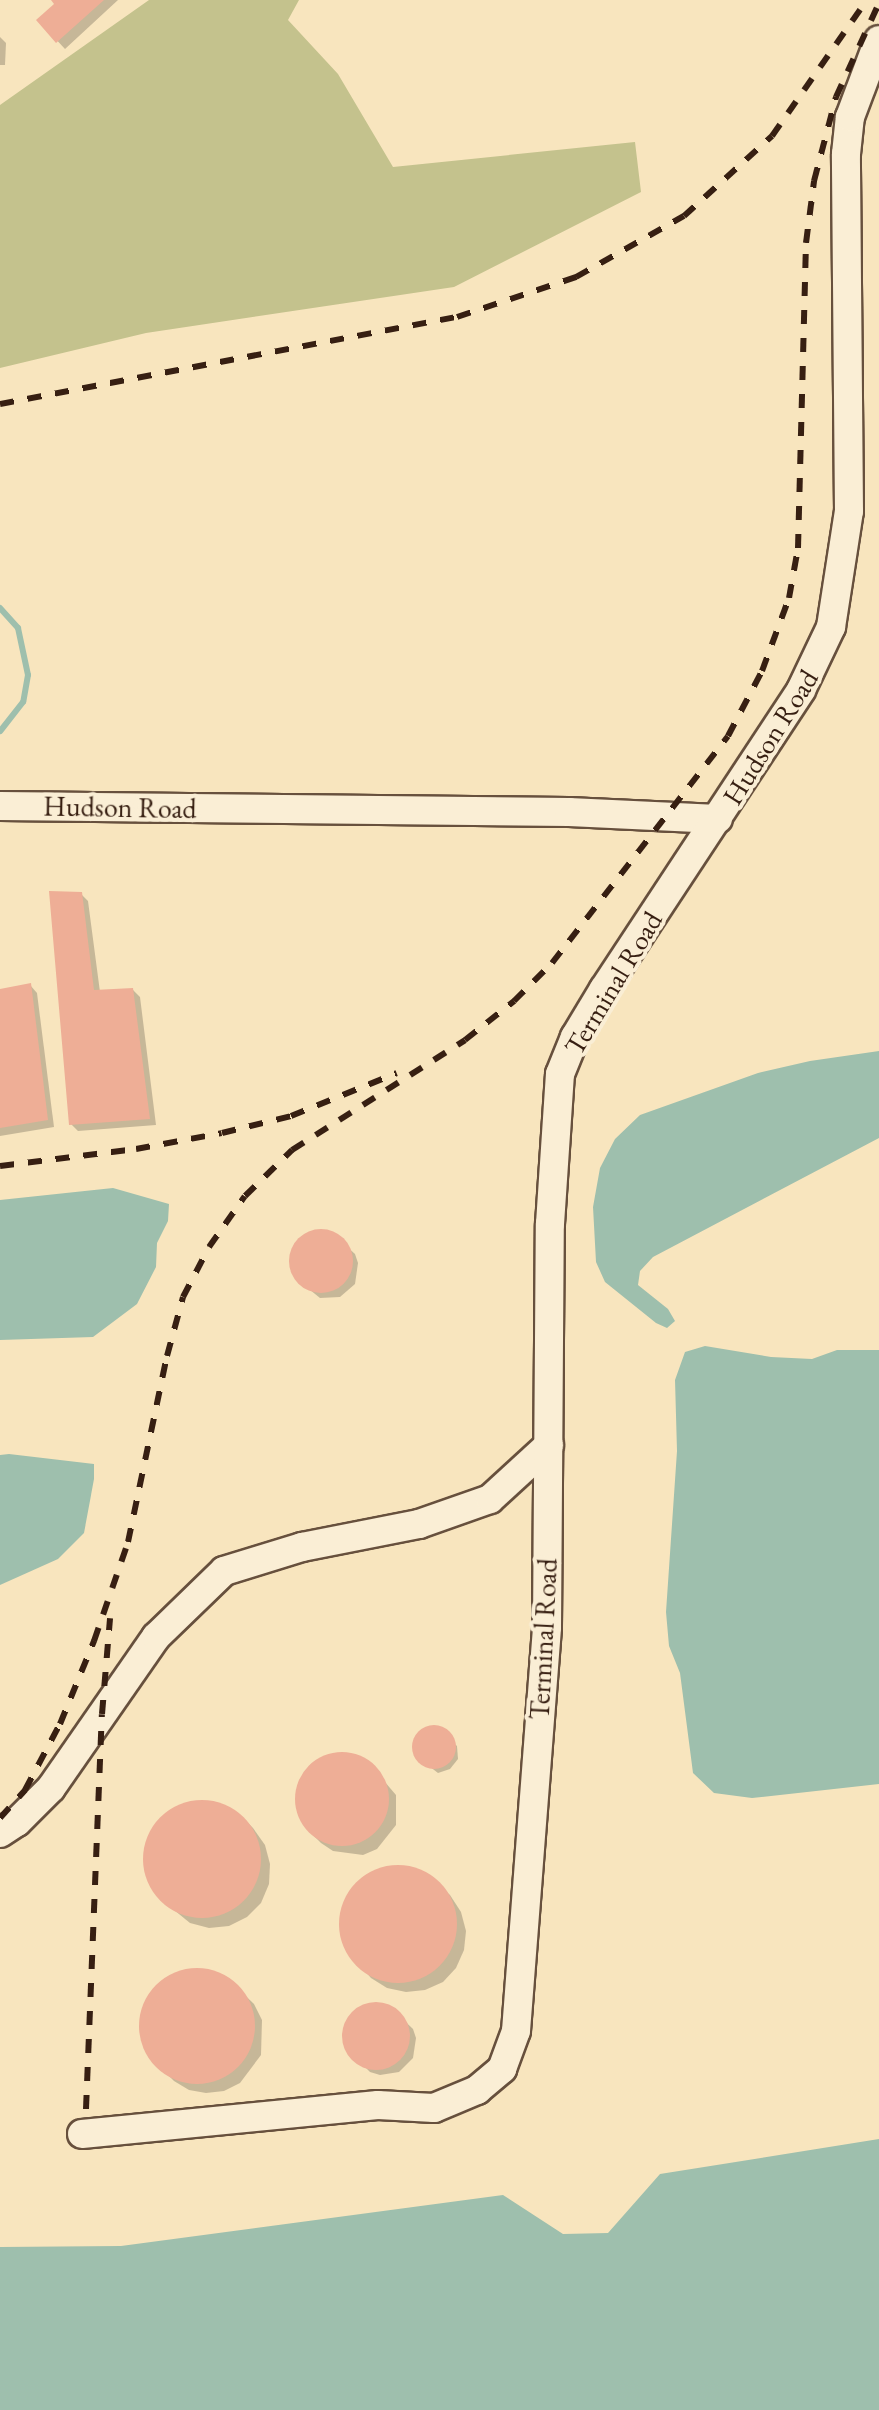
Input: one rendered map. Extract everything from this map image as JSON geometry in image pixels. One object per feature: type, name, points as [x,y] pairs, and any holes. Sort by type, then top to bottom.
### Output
[{"type":"street","name":"Hudson Road","points":[[0,806],[569,812],[718,819],[801,690],[831,627],[849,511],[846,154],[850,117],[879,40]]},
{"type":"street","name":"Terminal Road","points":[[82,2134],[378,2105],[434,2108],[477,2090],[502,2069],[516,2031],[547,1627],[550,1224],[560,1074],[575,1037],[604,989],[718,819]]},
{"type":"street","points":[[0,1833],[17,1822],[51,1788],[156,1637],[224,1571],[302,1547],[419,1524],[490,1499],[549,1445]]},
{"type":"shaded area","points":[[149,0],[299,0],[288,20],[338,74],[393,167],[635,142],[641,192],[454,287],[146,333],[0,368],[0,105]]},
{"type":"shaded area","points":[[879,1051],[879,1138],[653,1257],[640,1271],[638,1285],[668,1309],[675,1321],[667,1328],[656,1323],[605,1282],[596,1262],[593,1207],[600,1168],[615,1139],[640,1115],[758,1073],[810,1061]]},
{"type":"shaded area","points":[[113,1188],[169,1204],[168,1221],[157,1243],[156,1267],[137,1304],[93,1337],[0,1340],[0,1200]]},
{"type":"shaded area","points":[[705,1346],[771,1357],[812,1359],[837,1350],[879,1350],[879,1784],[752,1798],[714,1793],[693,1773],[680,1673],[669,1646],[666,1612],[677,1451],[675,1380],[685,1352]]},
{"type":"shaded area","points":[[0,1455],[94,1464],[94,1479],[84,1533],[58,1559],[0,1585]]},
{"type":"shaded area","points":[[879,2139],[879,2410],[0,2410],[0,2247],[121,2246],[503,2195],[563,2234],[608,2233],[660,2174]]},
{"type":"building","points":[[51,0],[104,0],[56,43],[36,20],[54,4]]},
{"type":"building","points":[[49,891],[82,892],[94,990],[133,988],[150,1119],[69,1125]]},
{"type":"building","points":[[31,983],[48,1120],[0,1128],[0,989]]},
{"type":"building","points":[[321,1229],[344,1238],[353,1261],[344,1284],[321,1293],[298,1284],[289,1261],[298,1238]]},
{"type":"building","points":[[434,1725],[449,1732],[456,1747],[449,1762],[434,1769],[419,1762],[412,1747],[419,1732]]},
{"type":"building","points":[[342,1752],[360,1755],[375,1766],[386,1781],[389,1799],[386,1817],[375,1832],[360,1843],[342,1846],[324,1843],[309,1832],[298,1817],[295,1799],[298,1781],[309,1766],[324,1755]]},
{"type":"building","points":[[202,1800],[225,1804],[244,1817],[257,1836],[261,1859],[257,1882],[244,1901],[225,1914],[202,1918],[179,1914],[160,1901],[147,1882],[143,1859],[147,1836],[160,1817],[179,1804]]},
{"type":"building","points":[[398,1865],[421,1870],[440,1882],[452,1901],[457,1924],[452,1947],[440,1966],[421,1978],[398,1983],[375,1978],[356,1966],[344,1947],[339,1924],[344,1901],[356,1882],[375,1870]]},
{"type":"building","points":[[197,1968],[219,1973],[238,1985],[250,2004],[255,2026],[250,2048],[238,2067],[219,2079],[197,2084],[175,2079],[156,2067],[144,2048],[139,2026],[144,2004],[156,1985],[175,1973]]},
{"type":"building","points":[[376,2002],[400,2012],[410,2036],[400,2060],[376,2070],[352,2060],[342,2036],[352,2012]]},
{"type":"waterway","points":[[0,608],[18,628],[28,675],[23,702],[0,731]]},
{"type":"railway","points":[[0,404],[457,317],[576,277],[684,216],[772,136],[867,0]]},
{"type":"railway","points":[[0,1818],[25,1790],[60,1724],[94,1641],[128,1542],[167,1356],[183,1297],[209,1247],[245,1196],[292,1150],[465,1040],[514,1001],[552,963],[728,736],[762,671],[789,598],[798,548],[806,243],[814,181],[836,97],[879,3]]},
{"type":"railway","points":[[0,1166],[136,1149],[222,1133],[291,1116],[397,1073]]},
{"type":"railway","points":[[86,2109],[102,1714],[110,1618]]}]
